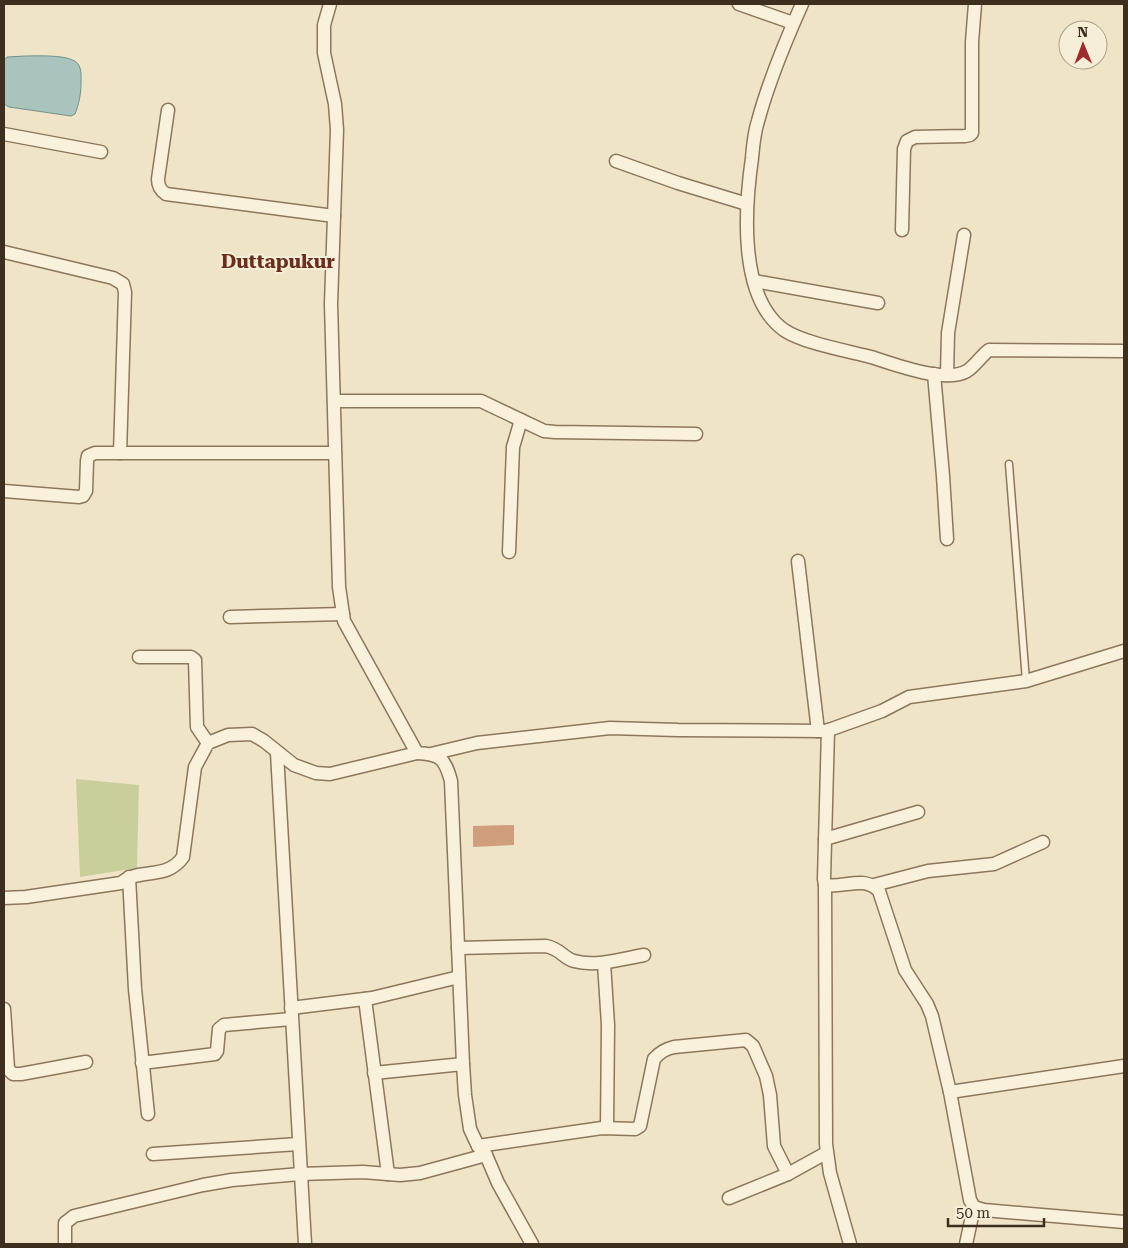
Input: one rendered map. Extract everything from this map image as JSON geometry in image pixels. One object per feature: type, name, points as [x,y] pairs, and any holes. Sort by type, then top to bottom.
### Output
[{"type":"street","points":[[330,4],[324,25],[324,53],[335,104],[338,130],[331,304],[339,587],[344,622],[417,753]]},
{"type":"street","points":[[739,4],[794,24]]},
{"type":"street","points":[[802,4],[773,71],[757,123],[748,182],[749,259],[754,282],[763,304],[773,319],[785,330],[809,341],[934,374],[962,374],[969,370],[989,350],[1124,351]]},
{"type":"street","points":[[902,230],[904,149],[907,141],[915,137],[965,136],[972,133],[972,42],[975,4]]},
{"type":"street","points":[[168,110],[158,179],[160,190],[166,194],[334,216]]},
{"type":"street","points":[[4,134],[101,152]]},
{"type":"street","points":[[616,161],[678,183],[747,204]]},
{"type":"street","points":[[947,375],[948,334],[964,235]]},
{"type":"street","points":[[4,252],[113,278],[123,284],[125,292],[120,453]]},
{"type":"street","points":[[754,282],[878,303]]},
{"type":"street","points":[[934,374],[947,539]]},
{"type":"street","points":[[334,402],[481,401],[544,431],[696,434]]},
{"type":"street","points":[[509,552],[514,447],[521,420]]},
{"type":"street","points":[[4,491],[83,496],[86,491],[88,456],[95,453],[335,453]]},
{"type":"street","points":[[798,561],[823,730],[826,1153],[850,1244]]},
{"type":"street","points":[[230,617],[343,614]]},
{"type":"street","points":[[4,898],[26,897],[122,883],[129,877],[156,874],[177,866],[183,857],[195,767],[208,743],[228,735],[252,734],[294,765],[316,773],[330,774],[417,753],[431,754],[477,743],[610,728],[823,730],[836,728],[882,711],[909,697],[1026,681],[1124,651]]},
{"type":"street","points":[[139,657],[191,658],[195,660],[197,727],[208,743]]},
{"type":"street","points":[[277,753],[305,1244]]},
{"type":"street","points":[[431,754],[440,758],[447,765],[451,781],[463,1064],[470,1130],[532,1244]]},
{"type":"street","points":[[825,839],[918,812]]},
{"type":"street","points":[[874,885],[928,871],[994,864],[1043,842]]},
{"type":"street","points":[[129,877],[135,989],[148,1114]]},
{"type":"street","points":[[825,885],[832,886],[866,882],[874,885],[879,891],[905,970],[923,997],[932,1016],[950,1092],[970,1200],[974,1207],[966,1244]]},
{"type":"street","points":[[458,948],[546,946],[558,950],[573,961],[604,962],[644,955]]},
{"type":"street","points":[[604,962],[608,1025],[607,1128]]},
{"type":"street","points":[[142,1063],[215,1054],[217,1051],[219,1029],[224,1025],[291,1014],[459,978]]},
{"type":"street","points":[[365,999],[388,1174]]},
{"type":"street","points":[[4,1018],[8,1074],[21,1074],[86,1062]]},
{"type":"street","points":[[65,1244],[65,1223],[74,1216],[218,1182],[300,1174],[420,1173],[482,1150],[607,1128],[635,1128],[640,1126],[654,1059],[665,1048],[746,1040],[753,1046],[766,1076],[770,1095],[774,1146],[788,1174]]},
{"type":"street","points":[[374,1073],[463,1064]]},
{"type":"street","points":[[950,1092],[1124,1066]]},
{"type":"street","points":[[153,1154],[298,1144]]},
{"type":"street","points":[[728,1198],[788,1174],[826,1153]]},
{"type":"street","points":[[974,1207],[984,1210],[1124,1222]]},
{"type":"lane","points":[[1009,464],[1026,681]]},
{"type":"green space","points":[[76,779],[139,785],[137,868],[80,877]]},
{"type":"water","points":[[7,57],[61,57],[78,64],[81,71],[81,87],[80,99],[75,114],[71,116],[9,107],[4,104],[4,60]]},
{"type":"building","points":[[514,825],[514,845],[473,847],[473,826]]},
{"type":"district","name":"Duttapukur","points":[[278,261]]}]
